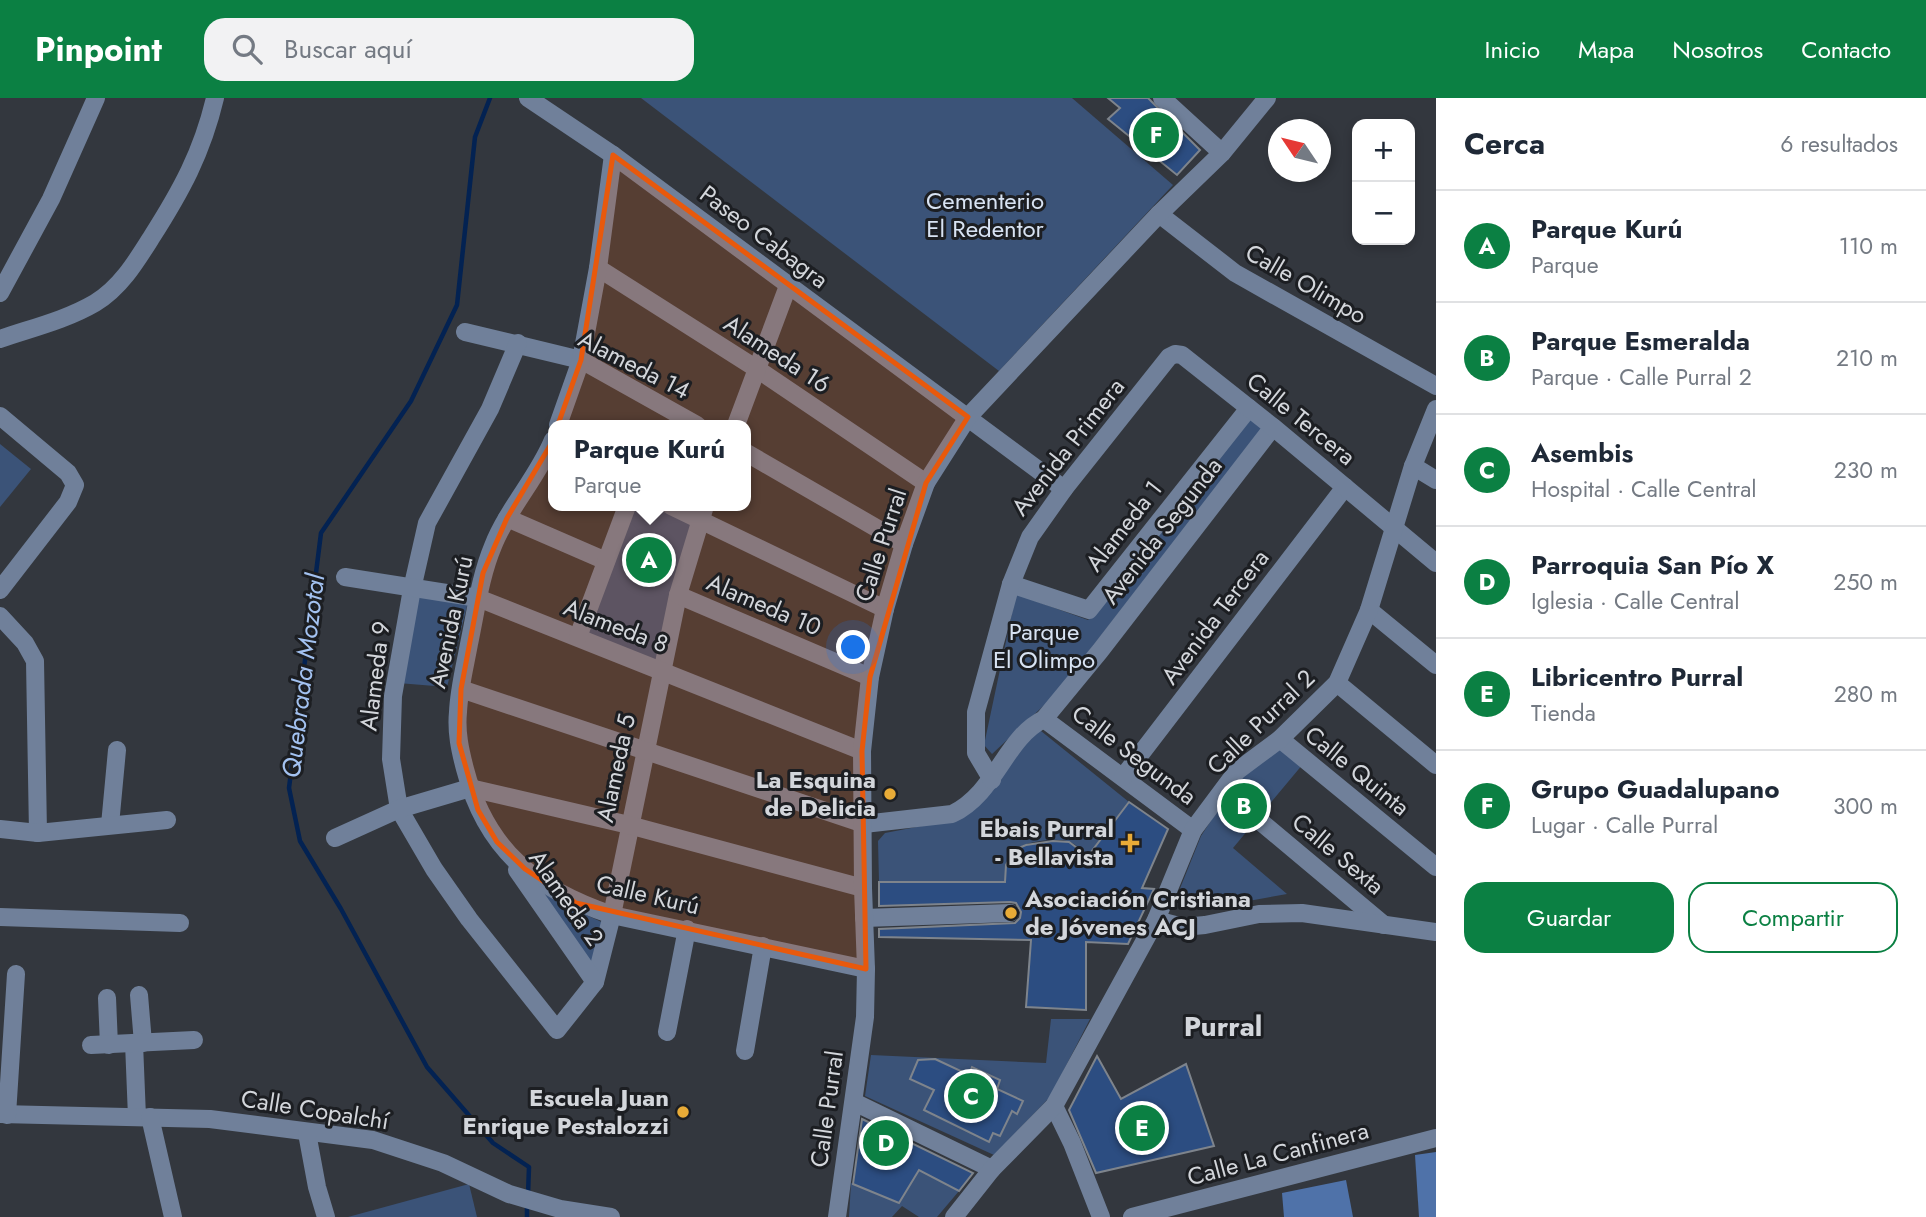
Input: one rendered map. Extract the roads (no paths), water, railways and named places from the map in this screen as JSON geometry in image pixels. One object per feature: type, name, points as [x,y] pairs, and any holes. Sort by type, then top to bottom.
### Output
[{"type":"street","points":[[0,293],[51,200],[96,98]]},
{"type":"street","points":[[0,338],[69,317],[97,302],[117,285],[134,265],[188,178],[208,129],[215,98]]},
{"type":"street","name":"Paseo Cabagra","points":[[528,98],[613,155],[1064,489]]},
{"type":"street","points":[[1162,98],[1222,153]]},
{"type":"street","name":"Calle Purral","points":[[838,1217],[865,1017],[862,751],[870,677],[885,609],[926,483],[968,417],[1159,214],[1222,153],[1267,98]]},
{"type":"street","points":[[560,420],[581,360],[598,268],[613,155]]},
{"type":"street","name":"Calle Olimpo","points":[[1159,214],[1235,273],[1436,386]]},
{"type":"street","name":"Alameda 16","points":[[598,268],[757,369],[926,483]]},
{"type":"street","points":[[738,420],[788,286]]},
{"type":"street","name":"Alameda 14","points":[[465,332],[581,360],[688,420]]},
{"type":"street","name":"Alameda 9","points":[[518,343],[490,409],[427,523],[393,696],[391,759],[399,809],[434,869],[469,919],[557,1030]]},
{"type":"street","name":"Calle Tercera","points":[[1175,354],[1182,355],[1273,427],[1393,527]]},
{"type":"street","name":"Avenida Primera","points":[[992,779],[976,753],[976,712],[1011,584],[1030,537],[1064,489],[1168,357],[1175,354]]},
{"type":"street","name":"Alameda 1","points":[[1011,584],[1089,610],[1249,408]]},
{"type":"street","name":"Calle Purral 2","points":[[954,1217],[992,1169],[1054,1106],[1088,1049],[1156,920],[1193,830],[1237,771],[1279,739],[1337,683],[1369,610],[1412,466],[1435,413]]},
{"type":"street","points":[[0,416],[68,473],[75,485],[68,502],[0,590]]},
{"type":"street","name":"Avenida Segunda","points":[[864,824],[952,814],[964,808],[992,779],[1024,733],[1044,719],[1100,651],[1273,427]]},
{"type":"street","name":"Avenida Kurú","points":[[470,788],[458,743],[457,712],[483,573],[507,518],[548,450]]},
{"type":"street","points":[[751,455],[904,544]]},
{"type":"street","points":[[1412,466],[1436,480]]},
{"type":"street","name":"Avenida Tercera","points":[[1123,777],[1345,487]]},
{"type":"street","points":[[578,637],[625,511]]},
{"type":"street","points":[[702,513],[885,609]]},
{"type":"street","name":"Alameda 5","points":[[557,1030],[595,982],[612,915],[661,669],[678,595],[702,513]]},
{"type":"street","points":[[507,518],[606,561]]},
{"type":"street","points":[[1393,527],[1436,563]]},
{"type":"street","name":"Alameda 8","points":[[345,577],[478,598],[862,751]]},
{"type":"street","name":"Alameda 10","points":[[678,595],[870,677]]},
{"type":"street","points":[[1369,610],[1436,665]]},
{"type":"street","points":[[0,616],[25,643],[35,661],[38,833]]},
{"type":"street","points":[[1337,683],[1436,765]]},
{"type":"street","points":[[461,689],[864,824]]},
{"type":"street","name":"Calle Segunda","points":[[1044,719],[1193,830]]},
{"type":"street","name":"Calle Quinta","points":[[1279,739],[1436,867]]},
{"type":"street","points":[[110,825],[117,750]]},
{"type":"street","points":[[335,838],[399,809],[470,788],[629,825],[863,888]]},
{"type":"street","name":"Calle Kurú","points":[[470,788],[478,810],[497,842],[525,869],[576,903],[612,915],[866,968]]},
{"type":"street","points":[[0,829],[38,833],[167,820]]},
{"type":"street","name":"Calle Sexta","points":[[1261,822],[1384,925]]},
{"type":"street","name":"Alameda 2","points":[[497,842],[595,982]]},
{"type":"street","points":[[864,918],[1010,913]]},
{"type":"street","points":[[1156,920],[1194,926],[1259,914],[1302,913],[1436,932]]},
{"type":"street","points":[[0,917],[180,923]]},
{"type":"street","points":[[667,1032],[687,929]]},
{"type":"street","points":[[746,1051],[762,946]]},
{"type":"street","points":[[3,1114],[16,974]]},
{"type":"street","points":[[139,995],[138,1043],[144,1117],[173,1217]]},
{"type":"street","points":[[107,998],[109,1045]]},
{"type":"street","points":[[91,1045],[194,1040]]},
{"type":"street","points":[[854,1102],[992,1169]]},
{"type":"street","points":[[1054,1106],[1072,1143],[1101,1217]]},
{"type":"street","name":"Calle Copalchí","points":[[3,1114],[210,1119],[373,1140],[443,1163],[509,1194],[560,1209],[611,1217]]},
{"type":"street","points":[[307,1133],[317,1187],[326,1217]]},
{"type":"street","name":"Calle La Canfinera","points":[[1132,1217],[1436,1138]]},
{"type":"waterway","name":"Quebrada Mozotal","points":[[490,98],[475,137],[457,305],[411,401],[321,533],[289,788],[300,841],[341,909],[427,1067],[493,1143],[529,1167],[528,1195]]},
{"type":"waterway","name":"Quebrada Mozotal","points":[[527,1204],[527,1217]]},
{"type":"place","name":"Grupo Guadalupano","points":[[1156,135]]},
{"type":"place","name":"Parque Kurú","points":[[649,560]]},
{"type":"place","name":"La Esquina de Delicia","points":[[890,794]]},
{"type":"place","name":"Parque Esmeralda","points":[[1244,806]]},
{"type":"place","name":"Ebais Purral - Bellavista","points":[[1130,843]]},
{"type":"place","name":"Asociación Cristiana de Jóvenes ACJ","points":[[1011,913]]},
{"type":"place","name":"Asembis","points":[[971,1096]]},
{"type":"place","name":"Escuela Juan Enrique Pestalozzi","points":[[683,1112]]},
{"type":"place","name":"Libricentro Purral","points":[[1142,1128]]},
{"type":"place","name":"Parroquia San Pío X","points":[[886,1143]]},
{"type":"district","name":"Purral","points":[[1223,1026]]},
{"type":"park label","name":"Cementerio El Redentor","points":[[985,215]]},
{"type":"park label","name":"Parque El Olimpo","points":[[1044,646]]}]
